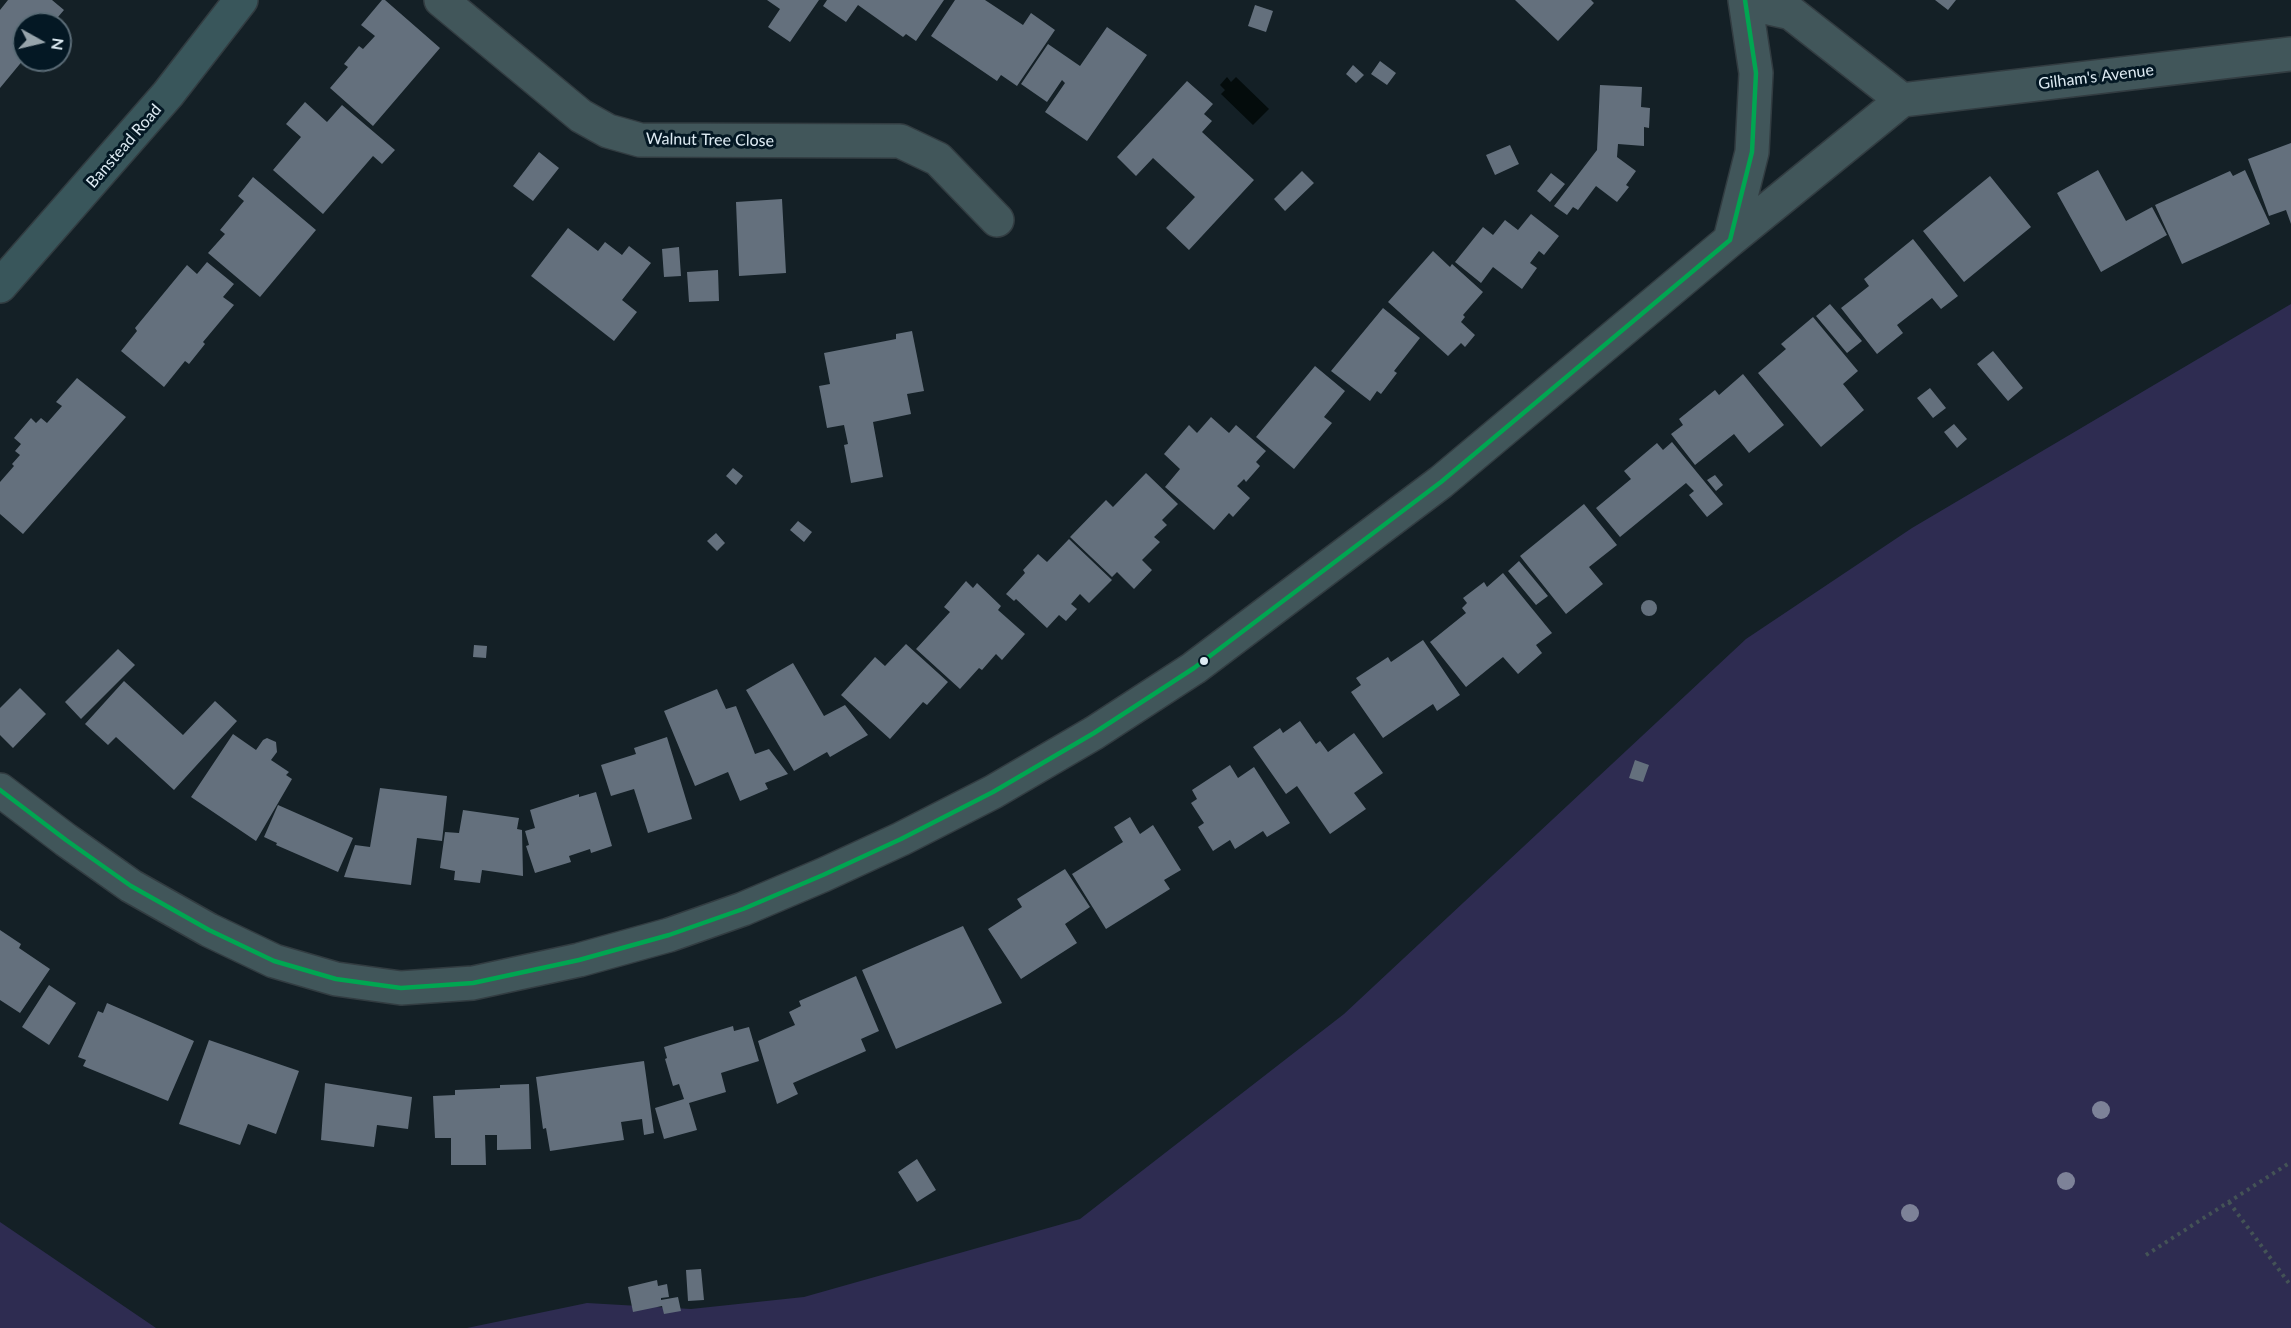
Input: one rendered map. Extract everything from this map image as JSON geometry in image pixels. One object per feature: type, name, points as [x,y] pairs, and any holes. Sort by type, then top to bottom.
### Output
[{"type":"street","name":"Banstead Road","points":[[0,286],[168,94],[241,0]]},
{"type":"street","name":"Walnut Tree Close","points":[[441,0],[581,116],[608,131],[640,140],[900,141],[938,159],[997,220]]},
{"type":"street","points":[[0,790],[131,886],[209,930],[274,961],[336,979],[401,988],[473,983],[579,960],[669,935],[743,909],[911,834],[1003,786],[1094,733],[1194,668],[1441,482],[1730,240],[1902,100],[1791,14],[1745,1],[1756,73],[1752,152],[1730,240]]},
{"type":"street","name":"Gilham's Avenue","points":[[1902,100],[2291,54]]},
{"type":"path","points":[[2146,1255],[2291,1162]]},
{"type":"path","points":[[2229,1202],[2291,1286]]},
{"type":"shaded area","points":[[1227,77],[1231,82],[1236,77],[1269,109],[1253,125],[1221,94],[1225,90],[1220,85]]},
{"type":"shaded area","points":[[2291,304],[2291,1328],[467,1328],[587,1303],[691,1309],[804,1297],[1080,1219],[1344,1014],[1746,639],[1912,528]]},
{"type":"shaded area","points":[[0,1222],[156,1328],[0,1328]]},
{"type":"building","points":[[8,0],[52,0],[64,10],[62,12],[12,12],[13,72],[0,88],[0,10]]},
{"type":"building","points":[[382,0],[385,0],[440,48],[373,126],[330,88],[348,67],[344,64],[359,46],[363,49],[375,36],[361,25]]},
{"type":"building","points":[[767,0],[819,0],[790,42],[768,27],[780,9]]},
{"type":"building","points":[[827,0],[944,0],[916,41],[906,34],[903,37],[858,5],[846,22],[823,6]]},
{"type":"building","points":[[955,0],[985,0],[1023,25],[1031,13],[1055,30],[1017,86],[1001,75],[997,81],[931,36]]},
{"type":"building","points":[[1515,0],[1591,0],[1594,3],[1558,41]]},
{"type":"building","points":[[1935,0],[1956,0],[1948,10]]},
{"type":"building","points":[[1255,5],[1273,11],[1266,32],[1248,26]]},
{"type":"building","points":[[1107,27],[1147,55],[1087,141],[1045,112],[1065,83],[1062,80],[1047,102],[1021,84],[1048,44],[1080,66]]},
{"type":"building","points":[[1380,61],[1396,73],[1387,85],[1371,74]]},
{"type":"building","points":[[1353,65],[1364,75],[1356,83],[1346,74]]},
{"type":"building","points":[[1187,81],[1213,104],[1204,114],[1212,121],[1202,132],[1254,180],[1189,250],[1166,228],[1195,197],[1153,158],[1136,176],[1117,157]]},
{"type":"building","points":[[1600,85],[1642,87],[1641,107],[1650,108],[1649,128],[1644,127],[1644,146],[1618,144],[1617,157],[1636,171],[1626,185],[1629,187],[1617,202],[1596,186],[1578,210],[1573,207],[1567,215],[1554,206],[1597,150]]},
{"type":"building","points":[[305,102],[327,122],[342,105],[395,150],[382,164],[373,156],[323,214],[273,170],[301,137],[286,124]]},
{"type":"building","points":[[2291,143],[2291,224],[2286,210],[2269,216],[2248,159]]},
{"type":"building","points":[[1510,145],[1519,164],[1495,175],[1486,155]]},
{"type":"building","points":[[539,152],[559,168],[533,201],[513,186]]},
{"type":"building","points":[[2098,170],[2126,221],[2152,207],[2167,235],[2101,272],[2057,193]]},
{"type":"building","points":[[2245,170],[2270,224],[2182,264],[2155,205],[2230,171],[2233,176]]},
{"type":"building","points":[[1302,171],[1314,183],[1285,211],[1274,199]]},
{"type":"building","points":[[1551,173],[1565,184],[1550,202],[1537,191]]},
{"type":"building","points":[[1990,176],[2031,227],[1964,282],[1923,231]]},
{"type":"building","points":[[253,177],[316,230],[260,297],[208,253],[225,234],[220,230],[244,201],[238,196]]},
{"type":"building","points":[[782,199],[786,273],[739,276],[736,202]]},
{"type":"building","points":[[1531,214],[1559,236],[1544,255],[1539,251],[1530,263],[1537,268],[1522,289],[1493,267],[1481,283],[1455,262],[1483,227],[1493,235],[1505,220],[1518,230]]},
{"type":"building","points":[[568,228],[598,251],[605,242],[622,255],[629,246],[651,263],[622,300],[637,312],[614,341],[531,276]]},
{"type":"building","points":[[1913,239],[1958,296],[1941,309],[1932,298],[1897,325],[1903,333],[1877,354],[1841,308],[1869,286],[1864,279]]},
{"type":"building","points":[[679,247],[681,276],[664,277],[662,249]]},
{"type":"building","points":[[1433,251],[1450,267],[1452,264],[1483,292],[1463,315],[1465,317],[1461,322],[1475,335],[1465,347],[1461,343],[1448,356],[1388,302]]},
{"type":"building","points":[[207,262],[234,284],[223,297],[234,305],[203,342],[205,344],[189,364],[185,361],[164,387],[121,351],[137,331],[135,328],[187,265],[197,274]]},
{"type":"building","points":[[718,270],[719,301],[689,302],[687,272]]},
{"type":"building","points":[[1830,304],[1862,341],[1847,353],[1816,316]]},
{"type":"building","points":[[1383,308],[1420,338],[1394,371],[1397,373],[1381,394],[1377,391],[1370,401],[1331,371]]},
{"type":"building","points":[[1813,317],[1858,371],[1843,384],[1864,410],[1821,447],[1758,373],[1786,349],[1781,344]]},
{"type":"building","points":[[912,331],[924,391],[907,394],[911,414],[873,422],[883,477],[851,483],[844,445],[848,444],[844,425],[827,428],[819,386],[830,384],[824,353],[896,339],[896,334]]},
{"type":"building","points":[[1993,351],[2023,388],[2008,401],[1977,364]]},
{"type":"building","points":[[1315,366],[1345,391],[1324,417],[1332,423],[1294,469],[1256,437]]},
{"type":"building","points":[[1743,374],[1784,425],[1749,453],[1734,434],[1695,465],[1671,434],[1683,425],[1679,419],[1715,390],[1719,395]]},
{"type":"building","points":[[77,378],[126,417],[23,534],[0,514],[0,482],[20,455],[15,451],[21,444],[14,438],[31,418],[36,423],[41,418],[47,423],[62,406],[56,402]]},
{"type":"building","points":[[1930,388],[1946,408],[1933,418],[1917,398]]},
{"type":"building","points":[[1211,417],[1229,433],[1236,425],[1266,451],[1256,462],[1260,466],[1246,482],[1244,479],[1237,486],[1250,498],[1233,517],[1229,513],[1214,530],[1165,487],[1180,469],[1164,454],[1189,425],[1197,433]]},
{"type":"building","points":[[1954,424],[1967,439],[1957,448],[1944,432]]},
{"type":"building","points":[[1672,442],[1723,504],[1707,517],[1689,495],[1694,491],[1686,483],[1620,537],[1596,508],[1631,479],[1624,471],[1657,443],[1663,450]]},
{"type":"building","points":[[733,468],[743,476],[736,485],[726,476]]},
{"type":"building","points":[[1146,473],[1178,504],[1162,520],[1167,525],[1154,537],[1160,542],[1142,560],[1152,570],[1134,589],[1117,572],[1112,577],[1070,537],[1106,500],[1113,507]]},
{"type":"building","points":[[1715,475],[1723,485],[1716,491],[1707,480]]},
{"type":"building","points":[[1584,504],[1617,545],[1589,567],[1603,584],[1566,614],[1520,556]]},
{"type":"building","points":[[798,521],[812,532],[804,542],[790,530]]},
{"type":"building","points":[[716,533],[725,543],[717,551],[707,541]]},
{"type":"building","points":[[1069,539],[1112,580],[1089,603],[1080,594],[1071,604],[1077,609],[1066,621],[1059,615],[1047,628],[1016,599],[1014,601],[1006,594],[1038,554],[1047,562]]},
{"type":"building","points":[[1519,561],[1548,596],[1536,605],[1508,571]]},
{"type":"building","points":[[1503,573],[1552,633],[1536,645],[1542,653],[1518,674],[1503,657],[1466,687],[1430,642],[1466,613],[1462,608],[1467,603],[1463,598],[1484,582],[1487,587]]},
{"type":"building","points":[[966,581],[973,588],[977,583],[1001,606],[998,610],[1025,634],[1002,660],[996,654],[982,670],[979,668],[960,689],[916,649],[950,612],[944,607]]},
{"type":"building","points":[[1646,600],[1652,600],[1657,608],[1655,614],[1646,616],[1641,611],[1641,605]]},
{"type":"building","points":[[1423,640],[1460,695],[1437,711],[1433,704],[1383,738],[1351,692],[1361,685],[1356,678],[1388,657],[1391,662]]},
{"type":"building","points":[[906,644],[948,682],[927,705],[923,702],[890,739],[841,695],[875,657],[885,666]]},
{"type":"building","points":[[474,645],[487,646],[486,658],[473,657]]},
{"type":"building","points":[[118,649],[135,665],[81,719],[65,702]]},
{"type":"building","points":[[793,663],[824,716],[845,705],[868,735],[830,757],[827,752],[794,771],[746,690]]},
{"type":"building","points":[[124,681],[183,735],[215,701],[237,721],[174,790],[116,737],[108,745],[85,724]]},
{"type":"building","points":[[20,688],[46,714],[13,748],[0,735],[0,708]]},
{"type":"building","points":[[717,689],[726,709],[736,706],[755,754],[769,749],[788,774],[765,783],[768,789],[740,801],[728,772],[695,786],[664,711]]},
{"type":"building","points":[[1300,721],[1316,744],[1320,741],[1328,752],[1354,733],[1383,773],[1354,793],[1366,809],[1330,834],[1297,786],[1286,794],[1253,747],[1280,728],[1283,733]]},
{"type":"building","points":[[233,734],[256,750],[267,738],[276,742],[277,752],[271,760],[289,772],[286,775],[292,779],[256,841],[191,797]]},
{"type":"building","points":[[667,737],[692,819],[648,833],[634,789],[611,796],[601,765],[636,754],[634,748]]},
{"type":"building","points":[[1635,760],[1649,765],[1643,782],[1629,778]]},
{"type":"building","points":[[1230,765],[1238,778],[1254,767],[1290,823],[1267,837],[1263,831],[1235,849],[1230,840],[1213,851],[1198,827],[1204,823],[1191,803],[1197,799],[1192,790]]},
{"type":"building","points":[[380,788],[447,796],[442,841],[417,838],[411,885],[344,877],[355,845],[370,847]]},
{"type":"building","points":[[596,792],[612,846],[591,853],[590,849],[569,856],[571,862],[535,873],[526,846],[529,845],[525,831],[535,828],[530,810],[579,794],[579,797]]},
{"type":"building","points":[[278,805],[353,838],[338,872],[276,845],[277,843],[264,837]]},
{"type":"building","points":[[463,810],[519,818],[517,829],[522,830],[523,876],[482,870],[480,883],[454,880],[455,871],[440,868],[445,832],[459,833]]},
{"type":"building","points":[[1130,817],[1140,834],[1153,825],[1181,870],[1164,880],[1170,889],[1106,929],[1072,874],[1123,842],[1114,827]]},
{"type":"building","points":[[1065,869],[1090,907],[1065,924],[1077,943],[1021,979],[988,929],[1022,907],[1017,899]]},
{"type":"building","points":[[963,926],[1002,1003],[896,1049],[862,970]]},
{"type":"building","points":[[0,930],[21,944],[19,948],[50,969],[20,1013],[0,1000]]},
{"type":"building","points":[[856,976],[879,1031],[861,1039],[866,1051],[793,1083],[798,1094],[777,1104],[758,1041],[795,1025],[789,1012],[801,1006],[799,1001]]},
{"type":"building","points":[[49,985],[76,1003],[49,1045],[22,1027]]},
{"type":"building","points":[[107,1003],[194,1041],[168,1101],[83,1066],[86,1060],[78,1057],[98,1011],[103,1013]]},
{"type":"building","points":[[733,1026],[734,1031],[749,1027],[759,1061],[721,1073],[726,1092],[689,1103],[697,1130],[664,1139],[655,1108],[684,1099],[679,1084],[673,1086],[664,1047]]},
{"type":"building","points":[[209,1040],[299,1071],[276,1134],[248,1124],[240,1145],[179,1124]]},
{"type":"building","points":[[644,1061],[654,1133],[644,1135],[642,1119],[621,1122],[624,1140],[550,1151],[546,1128],[543,1129],[536,1077]]},
{"type":"building","points":[[325,1083],[412,1097],[408,1129],[377,1125],[374,1147],[321,1140]]},
{"type":"building","points":[[529,1084],[531,1149],[497,1150],[497,1135],[485,1135],[486,1165],[451,1165],[451,1138],[435,1138],[433,1096],[455,1095],[455,1090]]},
{"type":"building","points":[[917,1159],[936,1190],[917,1202],[898,1172]]},
{"type":"building","points":[[701,1269],[704,1300],[688,1301],[686,1270]]},
{"type":"building","points":[[657,1280],[658,1286],[667,1284],[669,1297],[661,1298],[661,1300],[678,1297],[681,1311],[664,1314],[662,1306],[633,1312],[628,1287]]},
{"type":"transit line","points":[[0,790],[131,886],[209,930],[274,961],[336,979],[401,988],[473,983],[579,960],[669,935],[743,909],[823,875],[901,839],[993,792],[1094,733],[1194,668],[1441,482],[1730,240],[1752,152],[1756,73],[1745,0]]}]
